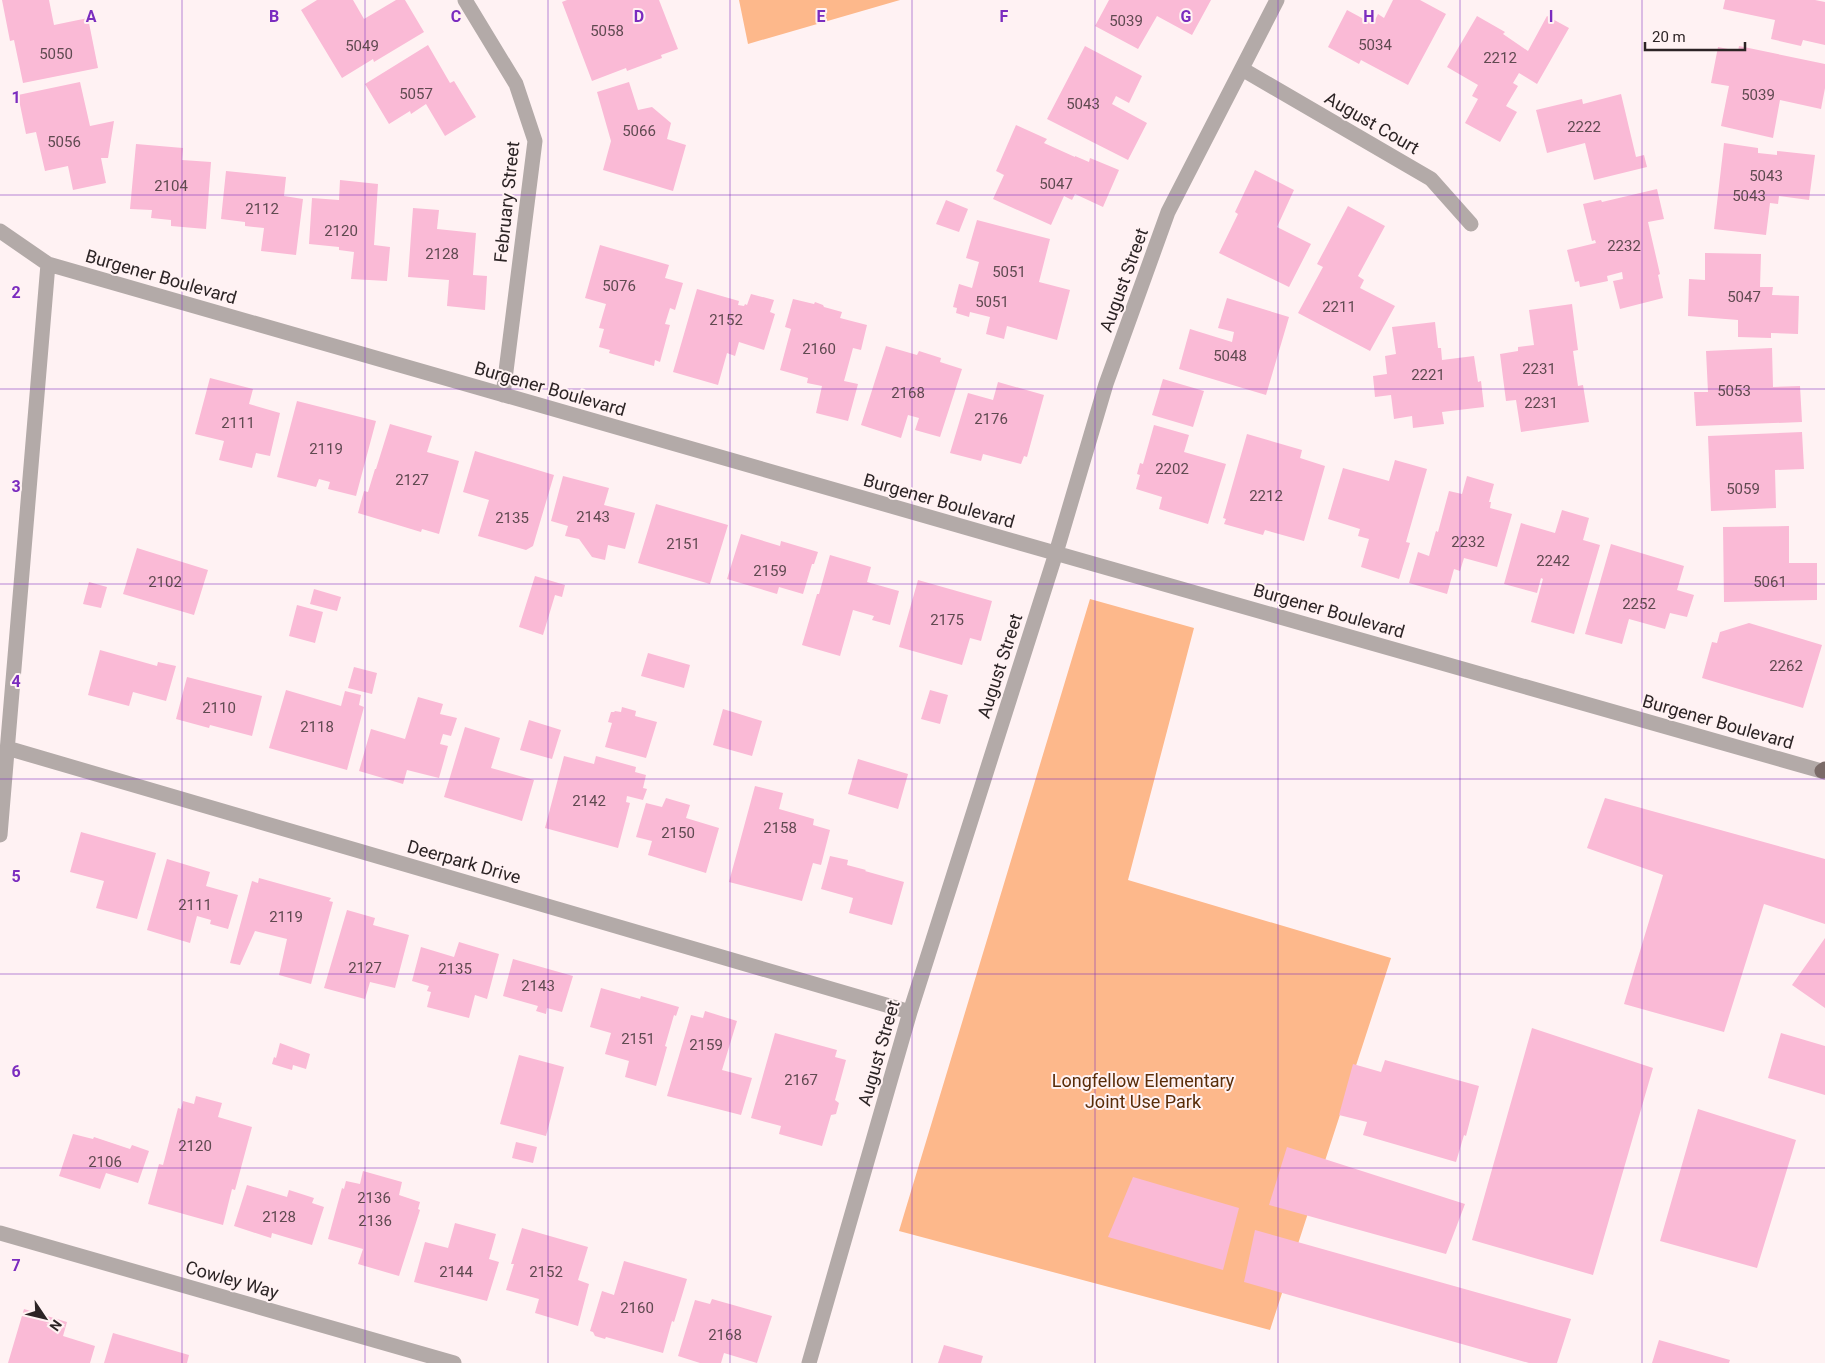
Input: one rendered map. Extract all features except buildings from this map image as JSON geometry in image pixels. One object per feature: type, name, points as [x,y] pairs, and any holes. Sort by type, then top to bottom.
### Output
[{"type":"street","name":"February Street","points":[[465,0],[516,84],[536,141],[503,394]]},
{"type":"street","name":"August Street","points":[[809,1363],[910,1012],[1056,553],[1106,384],[1168,212],[1277,0]]},
{"type":"street","name":"August Court","points":[[1242,69],[1431,179],[1471,224]]},
{"type":"street","name":"Burgener Boulevard","points":[[0,231],[48,264],[1824,771]]},
{"type":"street","points":[[0,835],[48,264]]},
{"type":"street","name":"Deerpark Drive","points":[[7,748],[910,1012]]},
{"type":"street","name":"Cowley Way","points":[[0,1233],[454,1363]]},
{"type":"green space","points":[[739,0],[900,0],[748,44]]},
{"type":"green space","name":"Longfellow Elementary Joint Use Park","points":[[1090,599],[1194,628],[1128,880],[1391,958],[1270,1330],[899,1231]]}]
